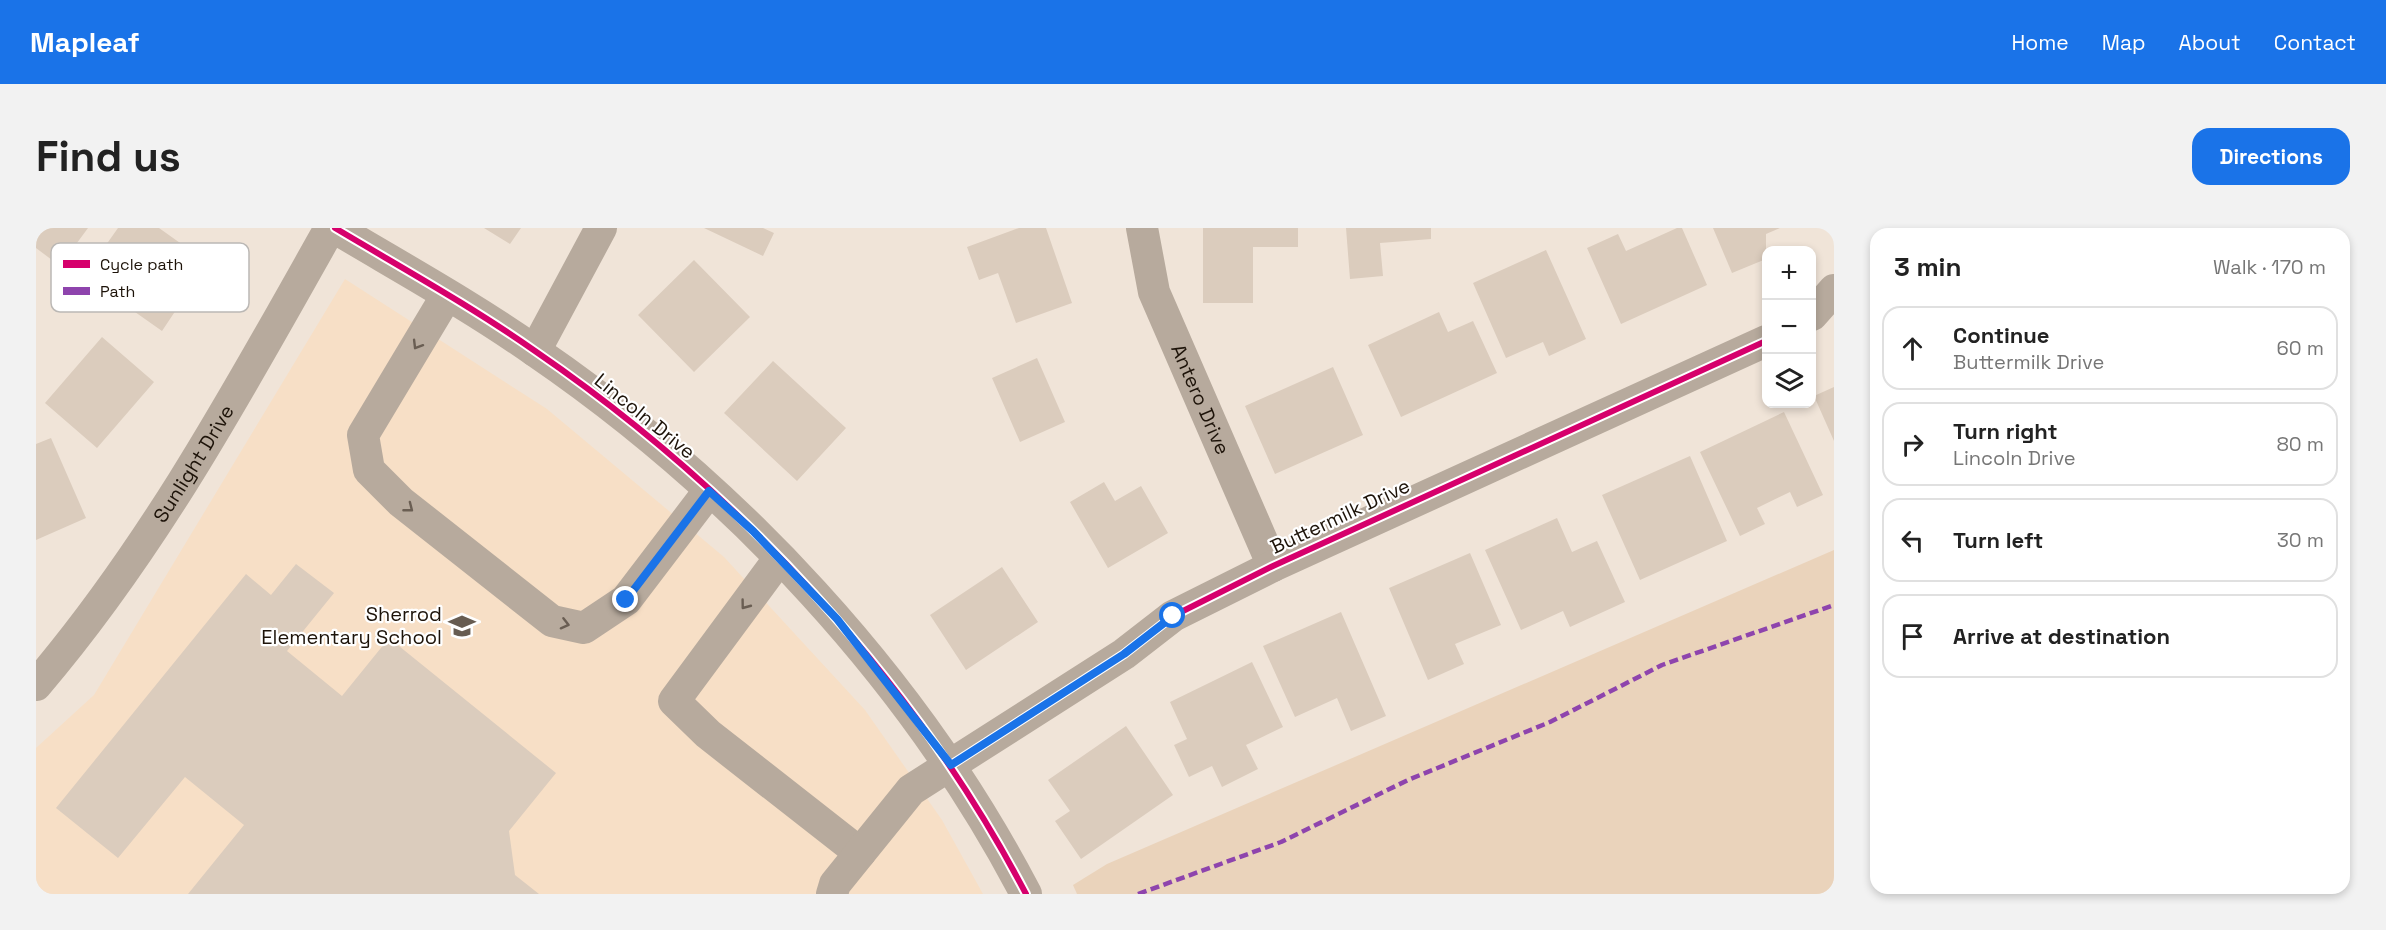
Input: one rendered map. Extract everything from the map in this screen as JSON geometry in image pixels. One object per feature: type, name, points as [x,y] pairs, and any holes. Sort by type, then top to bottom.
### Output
[{"type":"street","name":"Sunlight Drive","points":[[36,686],[80,634],[213,437],[330,228]]},
{"type":"street","name":"Lincoln Drive","points":[[335,228],[535,351],[631,423],[709,491],[779,558],[837,619],[951,765],[1002,849],[1026,894]]},
{"type":"street","points":[[535,351],[601,228]]},
{"type":"street","name":"Antero Drive","points":[[1142,228],[1154,292],[1273,566]]},
{"type":"street","points":[[1816,310],[1834,290]]},
{"type":"street","points":[[447,295],[363,435],[369,470],[401,502],[552,621],[584,628],[626,600],[709,491]]},
{"type":"street","name":"Buttermilk Drive","points":[[832,894],[835,884],[911,790],[1124,654],[1173,616],[1273,566],[1762,343]]},
{"type":"street","points":[[779,558],[674,701],[708,734],[860,854]]},
{"type":"shaded area","name":"Sherrod Elementary School","points":[[345,279],[547,409],[724,557],[865,710],[942,820],[983,894],[36,894],[36,748],[94,695]]},
{"type":"shaded area","points":[[1834,550],[1834,894],[1077,894],[1073,885],[1107,864]]},
{"type":"building","points":[[36,228],[88,228],[77,243],[51,243],[51,259],[36,248]]},
{"type":"building","points":[[118,228],[159,228],[180,243],[107,243]]},
{"type":"building","points":[[484,228],[521,228],[510,244]]},
{"type":"building","points":[[704,228],[763,228],[774,233],[763,256]]},
{"type":"building","points":[[1019,228],[1046,228],[1072,303],[1016,323],[998,273],[979,280],[967,247]]},
{"type":"building","points":[[1203,228],[1298,228],[1298,247],[1253,247],[1253,303],[1203,303]]},
{"type":"building","points":[[1346,228],[1431,228],[1431,239],[1380,243],[1383,276],[1350,279]]},
{"type":"building","points":[[1677,228],[1682,228],[1707,285],[1621,324],[1587,248],[1618,234],[1626,251]]},
{"type":"building","points":[[1713,228],[1780,228],[1766,234],[1766,246],[1762,246],[1762,261],[1732,273]]},
{"type":"building","points":[[1546,250],[1586,339],[1549,356],[1543,342],[1506,358],[1473,283]]},
{"type":"building","points":[[694,260],[750,317],[694,372],[638,315]]},
{"type":"building","points":[[135,312],[175,312],[162,331]]},
{"type":"building","points":[[1439,312],[1448,332],[1473,321],[1497,373],[1401,417],[1368,345]]},
{"type":"building","points":[[102,337],[154,382],[97,448],[45,403]]},
{"type":"building","points":[[1037,358],[1065,422],[1020,442],[992,378]]},
{"type":"building","points":[[773,361],[846,428],[797,481],[724,413]]},
{"type":"building","points":[[1333,367],[1363,435],[1275,474],[1245,406]]},
{"type":"building","points":[[1834,387],[1834,441],[1816,400],[1816,395]]},
{"type":"building","points":[[1784,412],[1823,495],[1797,507],[1790,492],[1757,508],[1765,524],[1740,536],[1700,452]]},
{"type":"building","points":[[51,438],[86,518],[36,540],[36,444]]},
{"type":"building","points":[[1690,456],[1727,541],[1640,580],[1602,495]]},
{"type":"building","points":[[1104,482],[1115,501],[1141,486],[1168,533],[1108,568],[1070,502]]},
{"type":"building","points":[[1557,518],[1572,552],[1597,541],[1625,602],[1570,627],[1563,611],[1521,630],[1485,550]]},
{"type":"building","points":[[1470,553],[1501,625],[1455,644],[1464,664],[1428,680],[1389,588]]},
{"type":"building","points":[[296,564],[334,593],[287,651],[342,696],[389,638],[556,773],[509,831],[515,875],[539,894],[188,894],[244,825],[185,777],[118,858],[56,808],[246,574],[271,595]]},
{"type":"building","points":[[1002,567],[1038,622],[966,670],[930,615]]},
{"type":"building","points":[[1341,612],[1386,716],[1351,731],[1337,698],[1295,717],[1263,646]]},
{"type":"building","points":[[1252,662],[1283,727],[1246,745],[1258,769],[1222,787],[1212,766],[1189,777],[1174,745],[1187,739],[1170,702]]},
{"type":"building","points":[[1126,726],[1173,795],[1081,859],[1055,821],[1070,811],[1048,780]]},
{"type":"marked path","points":[[1138,894],[1281,842],[1408,780],[1550,722],[1662,665],[1834,605]]},
{"type":"cycle path","points":[[335,228],[461,303],[535,351],[609,405],[680,463],[749,526],[814,593],[874,664],[930,738],[981,815],[1026,894]]},
{"type":"cycle path","points":[[951,765],[1124,654],[1173,616],[1273,566],[1762,343]]},
{"type":"place","name":"Sherrod Elementary School","points":[[462,626]]},
{"type":"route","points":[[626,600],[709,491],[753,531],[837,619],[951,765],[1124,654],[1173,616]]}]
